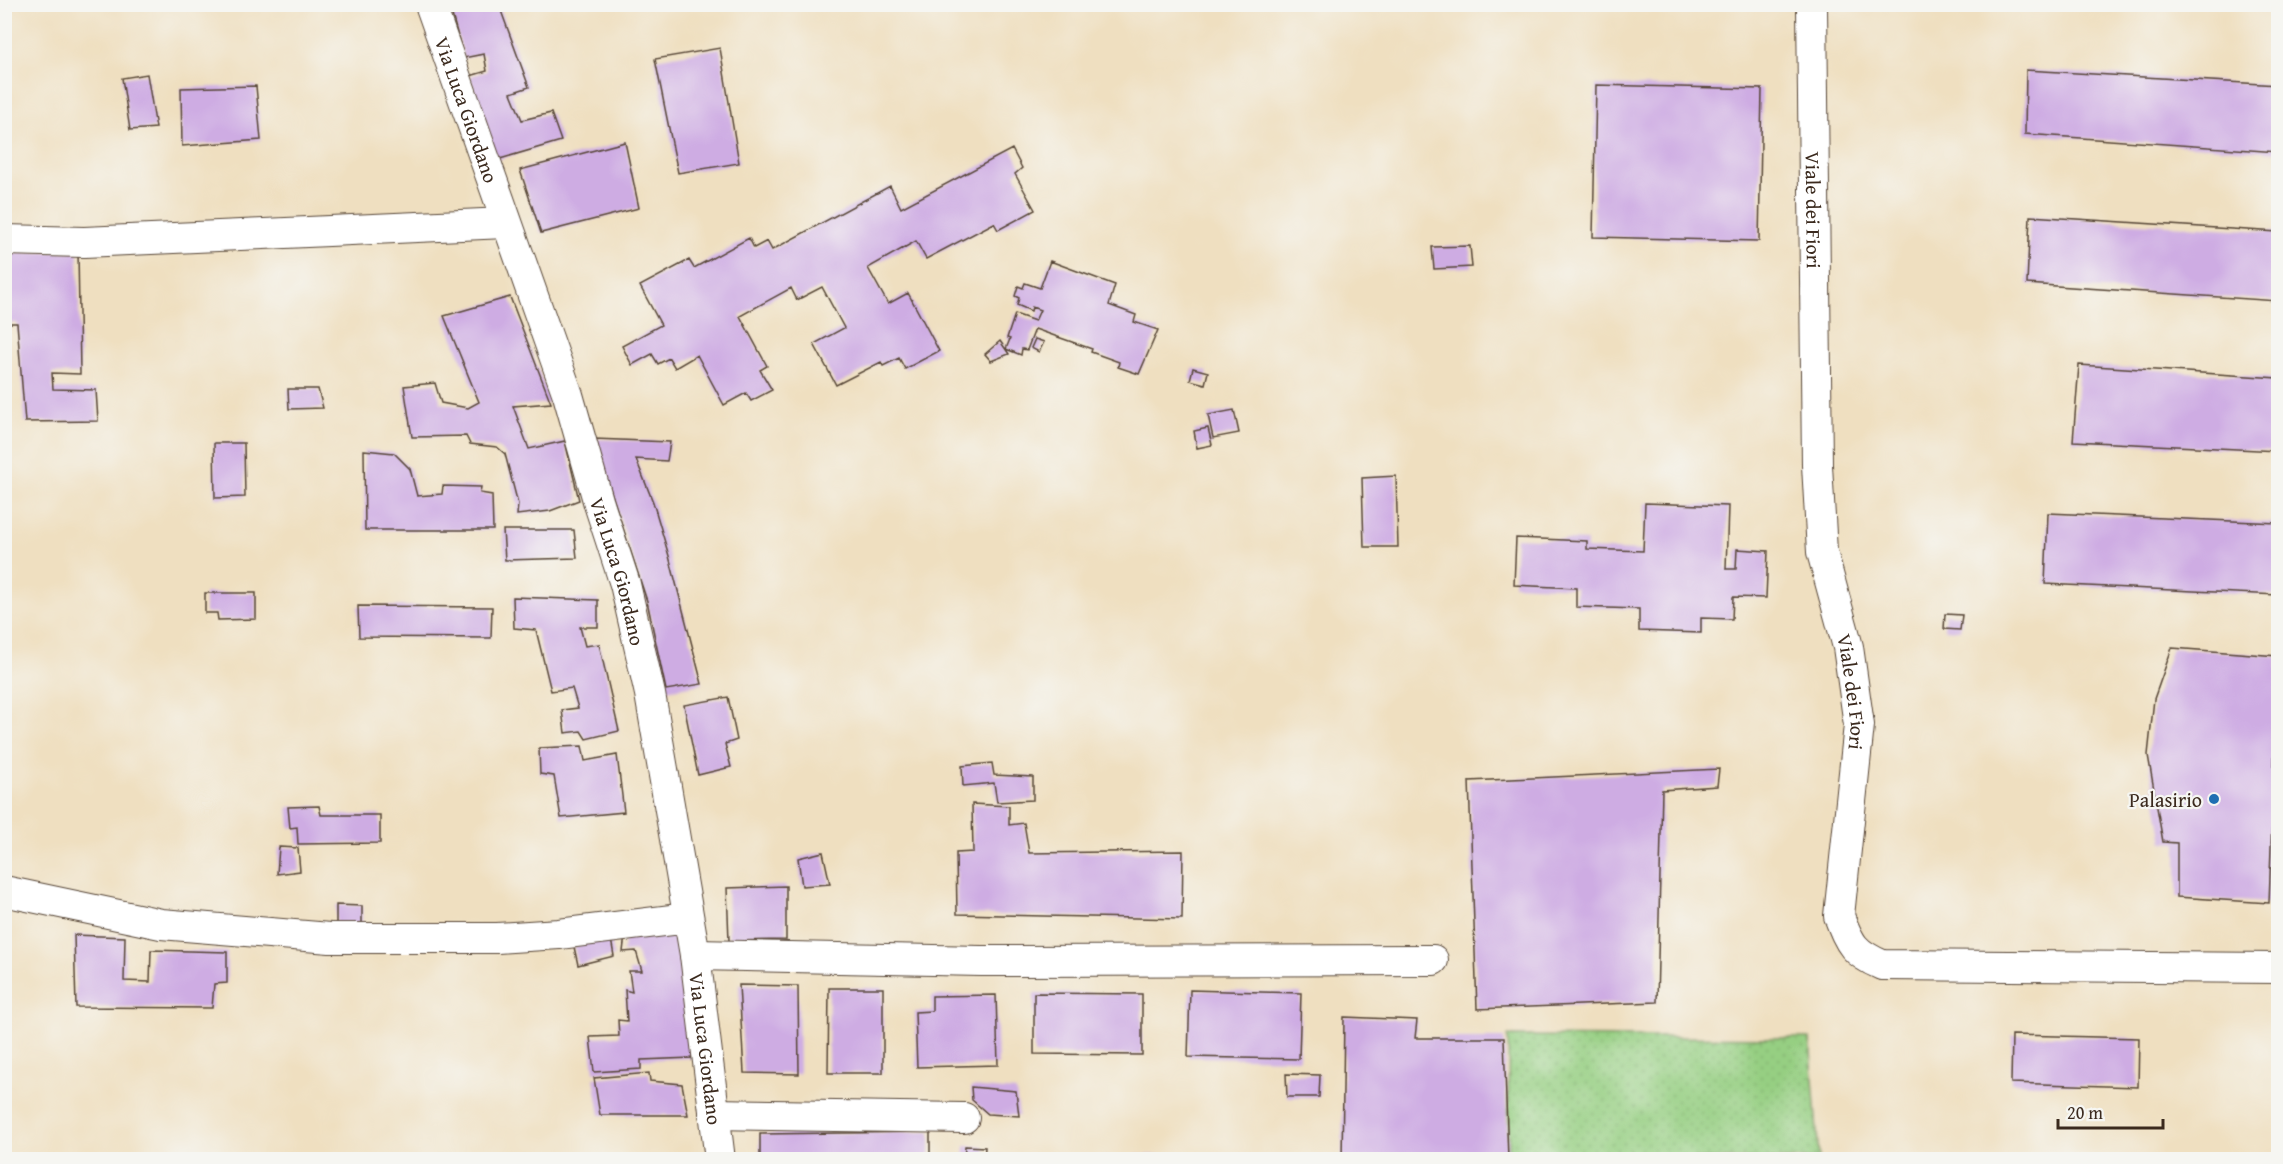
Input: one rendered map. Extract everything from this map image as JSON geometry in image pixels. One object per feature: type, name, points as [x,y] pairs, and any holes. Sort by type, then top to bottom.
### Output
[{"type":"street","name":"Via Luca Giordano","points":[[430,4],[505,223],[568,395],[625,584],[650,694],[695,955],[720,1160]]},
{"type":"street","name":"Viale dei Fiori","points":[[1812,4],[1817,465],[1821,541],[1848,647],[1859,725],[1839,916],[1846,935],[1861,956],[1882,965],[2278,968]]},
{"type":"street","points":[[4,240],[84,242],[505,223]]},
{"type":"street","points":[[4,891],[161,924],[330,938],[497,938],[559,934],[688,918]]},
{"type":"street","points":[[695,955],[981,961],[1433,960]]},
{"type":"street","points":[[714,1114],[964,1118]]},
{"type":"green space","points":[[1508,1036],[1810,1038],[1819,1159],[1509,1159]]},
{"type":"building","points":[[449,4],[509,4],[500,8],[529,87],[511,93],[522,120],[551,113],[561,141],[493,161],[470,76],[487,71],[484,54],[464,58]]},
{"type":"building","points":[[720,48],[739,163],[678,173],[655,59]]},
{"type":"building","points":[[2026,70],[2278,85],[2278,152],[2025,134]]},
{"type":"building","points":[[147,74],[156,128],[130,130],[122,78]]},
{"type":"building","points":[[1596,85],[1762,89],[1759,241],[1593,237]]},
{"type":"building","points":[[256,86],[261,140],[182,146],[181,88]]},
{"type":"building","points":[[625,142],[639,208],[541,233],[520,170]]},
{"type":"building","points":[[1012,149],[1022,168],[1015,174],[1035,210],[998,230],[994,223],[926,259],[916,241],[868,268],[888,304],[908,293],[939,351],[905,369],[899,358],[883,366],[881,362],[836,385],[814,344],[844,328],[822,287],[797,300],[791,288],[740,316],[767,366],[760,370],[772,390],[751,401],[746,393],[724,405],[697,355],[675,368],[669,358],[658,364],[652,354],[632,365],[622,346],[661,325],[640,286],[689,260],[694,268],[749,238],[754,248],[767,241],[772,250],[890,186],[901,208]]},
{"type":"building","points":[[2030,216],[2278,232],[2278,301],[2027,284]]},
{"type":"building","points":[[1470,246],[1472,267],[1434,269],[1432,247]]},
{"type":"building","points":[[78,251],[80,374],[52,373],[53,389],[96,390],[98,421],[25,422],[17,323],[4,323],[4,254]]},
{"type":"building","points":[[1050,261],[1115,285],[1109,305],[1136,315],[1134,322],[1158,330],[1139,374],[1118,367],[1119,362],[1091,352],[1092,349],[1035,329],[1027,350],[1022,349],[1021,355],[1006,349],[1015,314],[1035,321],[1040,310],[1032,307],[1031,311],[1017,305],[1019,298],[1015,296],[1018,286],[1023,288],[1025,283],[1040,288]]},
{"type":"building","points":[[510,297],[551,403],[513,406],[529,449],[565,441],[579,500],[550,511],[517,515],[518,504],[505,454],[497,447],[470,444],[466,436],[412,437],[404,386],[435,383],[441,403],[468,408],[479,402],[444,316]]},
{"type":"building","points":[[1035,339],[1044,342],[1039,352],[1031,348]]},
{"type":"building","points":[[1000,341],[1009,354],[991,361],[985,354]]},
{"type":"building","points":[[2079,365],[2278,378],[2278,451],[2073,441]]},
{"type":"building","points":[[1193,368],[1208,372],[1205,384],[1190,380]]},
{"type":"building","points":[[288,389],[318,389],[323,408],[289,409]]},
{"type":"building","points":[[1234,410],[1239,433],[1213,438],[1208,415]]},
{"type":"building","points":[[1208,428],[1212,445],[1197,448],[1194,431]]},
{"type":"building","points":[[594,439],[670,442],[667,461],[636,459],[653,502],[669,556],[702,684],[666,690],[647,601]]},
{"type":"building","points":[[214,443],[244,443],[245,497],[215,498]]},
{"type":"building","points":[[364,450],[394,453],[410,469],[417,496],[442,494],[443,486],[481,487],[480,493],[492,495],[493,530],[365,530]]},
{"type":"building","points":[[1396,476],[1398,547],[1364,547],[1362,478]]},
{"type":"building","points":[[1645,503],[1728,506],[1726,569],[1736,569],[1737,549],[1768,551],[1766,598],[1733,597],[1732,619],[1701,618],[1701,633],[1639,631],[1639,609],[1576,607],[1576,588],[1514,585],[1516,538],[1587,541],[1587,549],[1643,551]]},
{"type":"building","points":[[2048,513],[2278,523],[2278,595],[2045,584]]},
{"type":"building","points":[[503,530],[574,530],[577,558],[505,560]]},
{"type":"building","points":[[205,593],[256,593],[256,619],[218,620],[217,613],[205,613]]},
{"type":"building","points":[[513,597],[598,600],[598,627],[580,627],[585,646],[599,644],[619,731],[586,739],[581,731],[565,733],[562,710],[578,708],[572,688],[551,691],[536,630],[514,628]]},
{"type":"building","points":[[358,606],[492,607],[491,638],[359,637]]},
{"type":"building","points":[[1945,614],[1962,615],[1960,630],[1944,629]]},
{"type":"building","name":"Palasirio","points":[[2172,648],[2278,656],[2269,903],[2177,897],[2177,843],[2163,842],[2148,755],[2154,699]]},
{"type":"building","points":[[728,697],[737,740],[725,744],[731,767],[698,775],[684,705]]},
{"type":"building","points":[[582,746],[585,761],[617,755],[624,812],[561,818],[554,776],[540,774],[539,748]]},
{"type":"building","points":[[992,763],[994,775],[1033,777],[1033,800],[997,802],[994,783],[963,786],[962,766]]},
{"type":"building","points":[[1719,769],[1717,786],[1662,790],[1657,1002],[1477,1009],[1469,781]]},
{"type":"building","points":[[972,804],[1009,806],[1009,825],[1024,823],[1029,853],[1183,851],[1182,919],[957,914],[956,853],[973,852]]},
{"type":"building","points":[[319,806],[321,815],[380,815],[380,843],[298,844],[297,827],[290,828],[288,807]]},
{"type":"building","points":[[279,847],[298,848],[300,871],[277,874]]},
{"type":"building","points":[[823,852],[830,884],[802,886],[798,858]]},
{"type":"building","points":[[786,886],[786,940],[729,941],[727,888]]},
{"type":"building","points":[[336,905],[362,906],[362,927],[336,928]]},
{"type":"building","points":[[610,933],[614,956],[578,965],[574,947]]},
{"type":"building","points":[[677,933],[692,1037],[692,1058],[641,1060],[641,1069],[594,1072],[590,1037],[619,1036],[618,1020],[627,1021],[625,990],[632,992],[629,971],[642,971],[636,951],[623,952],[625,935]]},
{"type":"building","points":[[74,935],[125,937],[124,981],[150,982],[151,950],[227,952],[227,983],[214,984],[212,1008],[76,1007]]},
{"type":"building","points":[[739,985],[798,986],[799,1074],[744,1073]]},
{"type":"building","points":[[829,988],[883,988],[883,1073],[828,1073]]},
{"type":"building","points":[[1190,990],[1301,993],[1299,1059],[1188,1057]]},
{"type":"building","points":[[1034,993],[1142,994],[1142,1055],[1034,1054]]},
{"type":"building","points":[[996,995],[998,1065],[917,1067],[915,1012],[932,1011],[932,996]]},
{"type":"building","points":[[1344,1017],[1417,1020],[1415,1038],[1504,1038],[1508,1160],[1342,1160]]},
{"type":"building","points":[[2012,1035],[2139,1038],[2138,1087],[2011,1083]]},
{"type":"building","points":[[649,1073],[650,1081],[682,1084],[688,1115],[600,1115],[594,1078]]},
{"type":"building","points":[[1286,1074],[1320,1075],[1319,1097],[1287,1097]]},
{"type":"building","points":[[971,1087],[1016,1091],[1019,1116],[988,1114],[972,1100]]},
{"type":"building","points":[[930,1132],[930,1160],[760,1160],[760,1134]]},
{"type":"building","points":[[965,1146],[985,1147],[984,1160],[964,1160]]},
{"type":"building","points":[[1021,1155],[1058,1155],[1058,1160],[1021,1160]]},
{"type":"building","points":[[1135,1155],[1169,1155],[1169,1160],[1135,1160]]},
{"type":"building","points":[[1079,1157],[1113,1157],[1113,1160],[1079,1160]]},
{"type":"place","name":"Palasirio","points":[[2214,799]]}]
